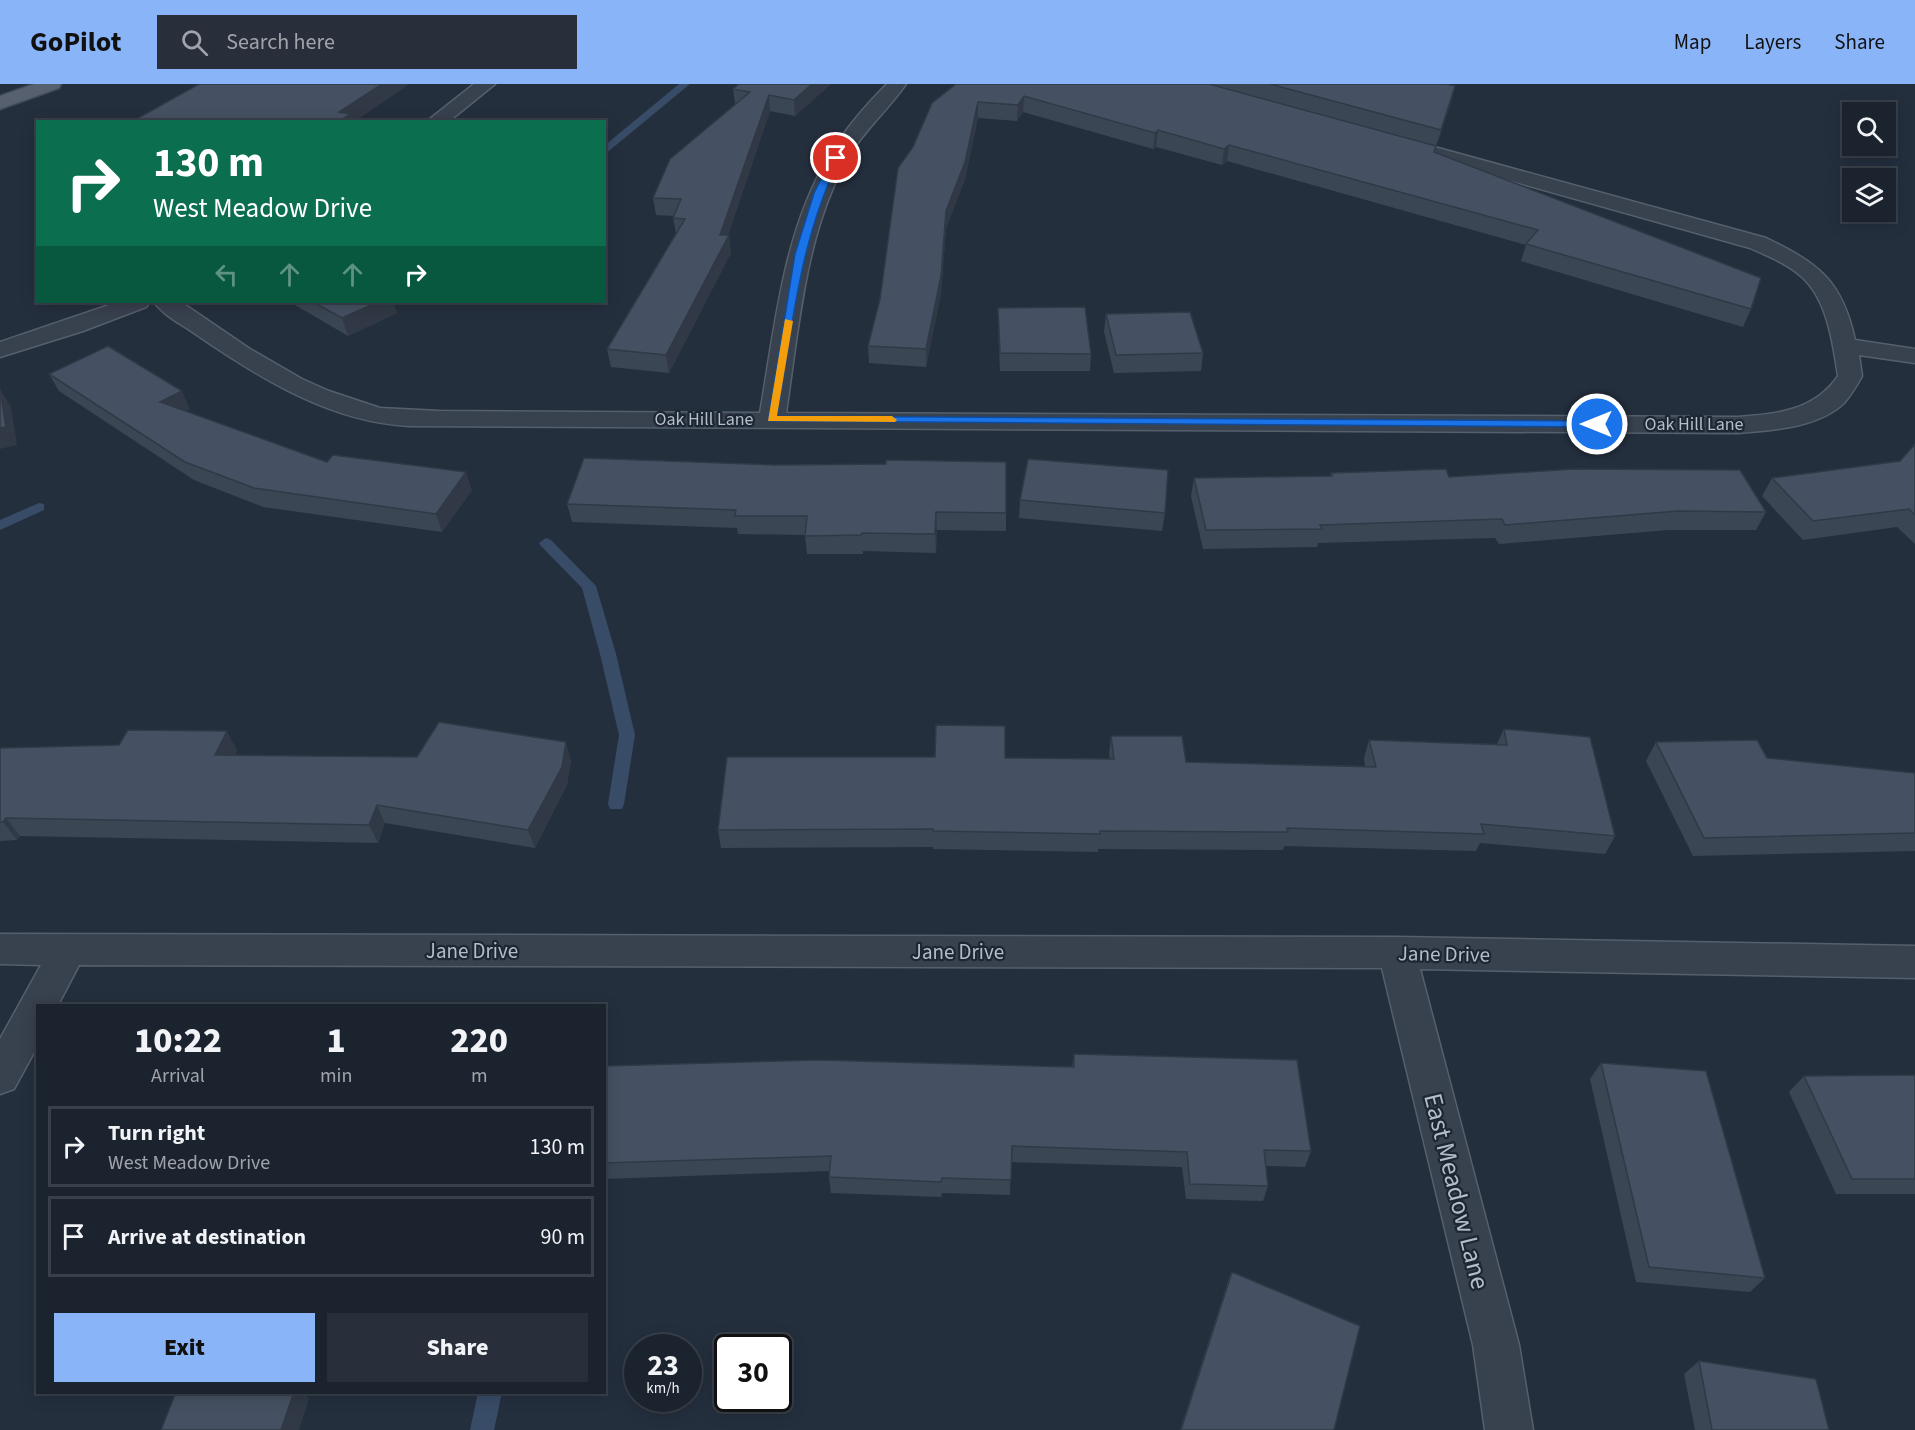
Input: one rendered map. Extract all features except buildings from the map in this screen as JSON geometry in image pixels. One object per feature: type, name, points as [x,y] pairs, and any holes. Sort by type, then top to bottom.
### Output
[{"type":"main road","points":[[0,103],[52,84]]},
{"type":"street","points":[[438,120],[486,84]]},
{"type":"street","points":[[772,419],[800,254],[818,193],[854,129],[897,84]]},
{"type":"street","name":"Oak Hill Lane","points":[[167,303],[264,370],[317,397],[381,415],[439,419],[1738,424],[1779,421],[1807,413],[1833,399],[1851,376],[1845,346],[1828,297],[1812,274],[1791,259],[1758,243],[1373,136]]},
{"type":"street","points":[[0,350],[75,326],[135,303]]},
{"type":"street","points":[[1845,346],[1915,356]]},
{"type":"street","name":"Jane Drive","points":[[0,949],[1397,953],[1915,962]]},
{"type":"street","points":[[39,1004],[68,950]]},
{"type":"street","name":"East Meadow Lane","points":[[1397,953],[1496,1345],[1509,1430]]},
{"type":"street","points":[[0,1076],[36,1010]]},
{"type":"waterway","points":[[606,150],[685,84]]},
{"type":"waterway","points":[[0,526],[39,507]]},
{"type":"waterway","points":[[546,543],[589,586],[608,654],[627,735],[616,804]]},
{"type":"waterway","points":[[482,1430],[490,1394]]},
{"type":"slow traffic","points":[[788,321],[772,419],[892,420]]},
{"type":"route","points":[[836,158],[818,193],[800,254],[772,419],[1597,424]]}]
